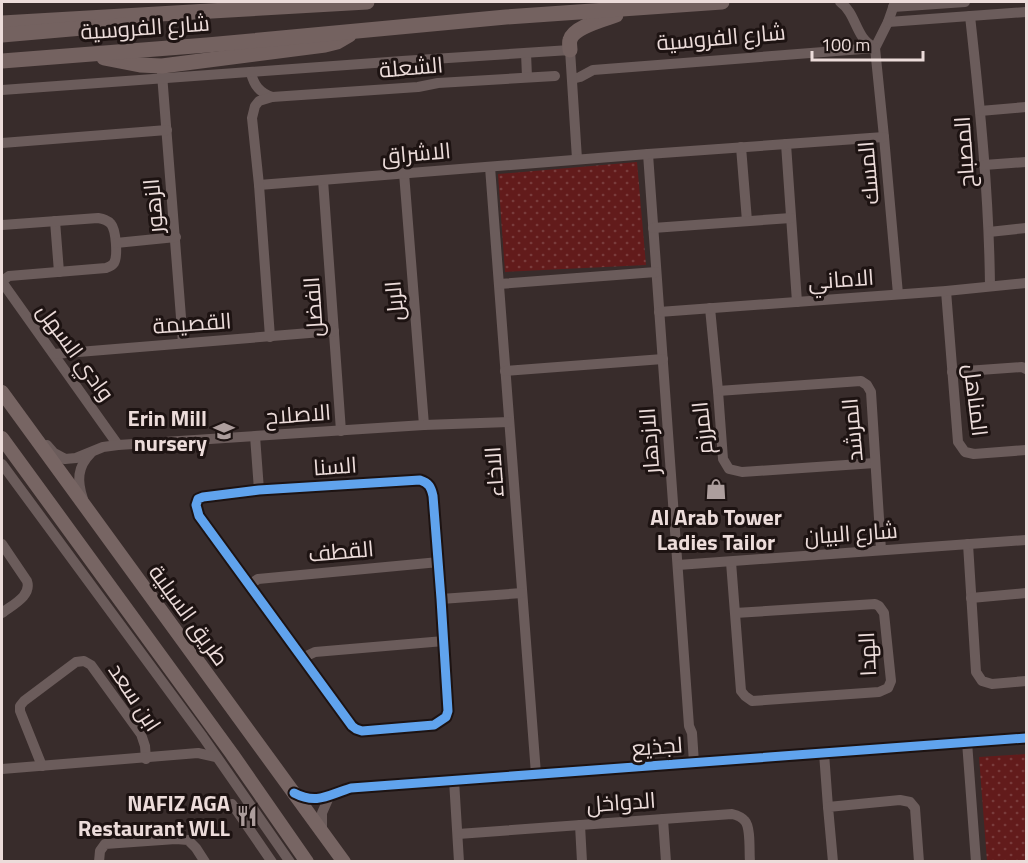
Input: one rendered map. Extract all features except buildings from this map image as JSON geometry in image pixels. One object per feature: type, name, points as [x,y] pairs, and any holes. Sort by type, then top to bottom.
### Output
[{"type":"highway","name":"شارع الفروسية","points":[[2,22],[367,2]]},
{"type":"highway","name":"شارع الفروسية","points":[[2,61],[207,45],[506,17],[722,2]]},
{"type":"highway","points":[[2,35],[171,22],[267,8]]},
{"type":"highway","points":[[570,47],[571,37],[574,34],[633,8]]},
{"type":"highway","points":[[2,46],[123,25]]},
{"type":"highway","points":[[84,54],[140,65],[162,72],[325,45],[343,39],[353,31]]},
{"type":"main road","name":"طريق السيلية","points":[[2,392],[344,861]]},
{"type":"main road","points":[[2,438],[307,861]]},
{"type":"street","points":[[840,2],[847,7],[864,41],[875,48],[894,4],[965,2]]},
{"type":"street","points":[[888,22],[1026,12]]},
{"type":"street","name":"المصباح","points":[[970,16],[989,232],[990,286]]},
{"type":"street","points":[[2,90],[162,72],[251,73],[526,53],[570,47],[577,159]]},
{"type":"street","name":"شارع الفروسية","points":[[572,79],[593,70],[875,48]]},
{"type":"street","name":"المسك","points":[[875,48],[898,294]]},
{"type":"street","points":[[526,53],[527,77]]},
{"type":"street","name":"الزهور","points":[[162,72],[183,343]]},
{"type":"street","points":[[251,73],[257,88],[272,97]]},
{"type":"street","name":"الشعلة","points":[[272,97],[555,76]]},
{"type":"street","points":[[270,337],[252,111],[259,101],[272,97]]},
{"type":"street","points":[[980,111],[1026,105]]},
{"type":"street","points":[[2,142],[167,129]]},
{"type":"street","name":"الاشراق","points":[[259,185],[884,137]]},
{"type":"street","points":[[786,144],[797,302]]},
{"type":"street","points":[[741,147],[747,221]]},
{"type":"street","name":"الازدهار","points":[[648,154],[689,726],[692,733],[692,763]]},
{"type":"street","points":[[984,165],[1026,162]]},
{"type":"street","name":"الاخاء","points":[[490,167],[536,774]]},
{"type":"street","name":"الربل","points":[[404,173],[424,425]]},
{"type":"street","name":"الفضل","points":[[323,180],[341,431]]},
{"type":"street","points":[[2,225],[98,218],[112,225],[116,243],[116,257],[112,266],[9,276],[2,282]]},
{"type":"street","points":[[653,228],[792,218]]},
{"type":"street","points":[[55,221],[59,272]]},
{"type":"street","points":[[989,232],[1026,228]]},
{"type":"street","points":[[116,243],[176,237]]},
{"type":"street","points":[[499,284],[656,272]]},
{"type":"street","name":"وادي السهل","points":[[2,282],[118,445]]},
{"type":"street","name":"الاماني","points":[[659,312],[1026,283]]},
{"type":"street","name":"المناهل","points":[[946,291],[958,442],[965,452],[974,454],[1026,450]]},
{"type":"street","name":"المرزم","points":[[710,308],[723,459],[729,469],[742,472],[875,463]]},
{"type":"street","name":"القصيمة","points":[[54,354],[334,331]]},
{"type":"street","points":[[505,371],[663,359]]},
{"type":"street","points":[[952,372],[1026,369]]},
{"type":"street","name":"المرشد","points":[[718,391],[861,381],[867,385],[871,392],[881,550]]},
{"type":"street","name":"الاصلاح","points":[[18,416],[54,453],[65,459],[76,458],[103,447],[118,445],[424,425],[509,422]]},
{"type":"street","points":[[255,436],[259,490]]},
{"type":"street","points":[[88,512],[78,480],[81,466],[91,453]]},
{"type":"street","points":[[2,464],[290,861]]},
{"type":"street","name":"السنا","points":[[420,480],[431,487],[433,495],[439,562],[448,711],[446,717],[434,725],[362,731],[352,726],[302,658],[199,516],[196,505],[198,499],[203,496],[259,490],[420,480]]},
{"type":"street","name":"شارع البيان","points":[[678,565],[1026,540]]},
{"type":"street","points":[[2,544],[29,586],[24,596],[2,612]]},
{"type":"street","points":[[968,544],[976,672],[982,681],[992,684],[1026,681]]},
{"type":"street","name":"القطف","points":[[249,585],[258,579],[439,562]]},
{"type":"street","name":"الهدا","points":[[731,562],[741,691],[745,696],[752,701],[879,692],[888,687],[891,681],[885,613],[875,604],[735,613]]},
{"type":"street","points":[[441,598],[522,593]]},
{"type":"street","points":[[971,598],[1026,593]]},
{"type":"street","points":[[302,658],[315,652],[444,641]]},
{"type":"street","name":"ابن سعد","points":[[42,766],[20,706],[24,700],[76,662],[84,661],[91,664],[141,734],[147,759]]},
{"type":"street","points":[[192,754],[200,745],[202,737]]},
{"type":"street","name":"لجذيع","points":[[294,793],[311,799],[329,797],[351,788],[1026,738]]},
{"type":"street","points":[[967,742],[976,861]]},
{"type":"street","points":[[824,753],[833,861]]},
{"type":"street","points":[[2,770],[192,754],[216,757]]},
{"type":"street","points":[[454,780],[459,861]]},
{"type":"street","points":[[322,831],[322,813],[329,797]]},
{"type":"street","points":[[828,807],[900,800],[909,802],[915,808],[919,861]]},
{"type":"street","points":[[232,804],[272,861]]},
{"type":"street","name":"الدواخل","points":[[458,834],[732,814],[740,816],[745,821],[748,829],[750,861]]},
{"type":"street","points":[[663,819],[666,861]]},
{"type":"street","points":[[580,825],[582,861]]},
{"type":"street","points":[[259,843],[267,829]]},
{"type":"street","points":[[99,861],[100,851],[105,844],[176,839],[188,840],[206,861]]},
{"type":"street","points":[[259,843],[274,840]]},
{"type":"shaded area","points":[[637,162],[646,265],[505,272],[498,174]]},
{"type":"shaded area","points":[[1026,754],[1026,861],[987,861],[979,757]]},
{"type":"cycle path","points":[[420,480],[426,482],[433,496],[448,711],[446,717],[434,725],[362,731],[352,726],[199,516],[196,505],[198,499],[203,497],[259,490],[420,480]]},
{"type":"cycle path","points":[[294,793],[316,799],[351,788],[1026,738]]},
{"type":"place","name":"Erin Mill nursery","points":[[224,431]]},
{"type":"place","name":"Al Arab Tower Ladies Tailor","points":[[716,489]]},
{"type":"place","name":"NAFIZ AGA Restaurant WLL","points":[[247,816]]}]
